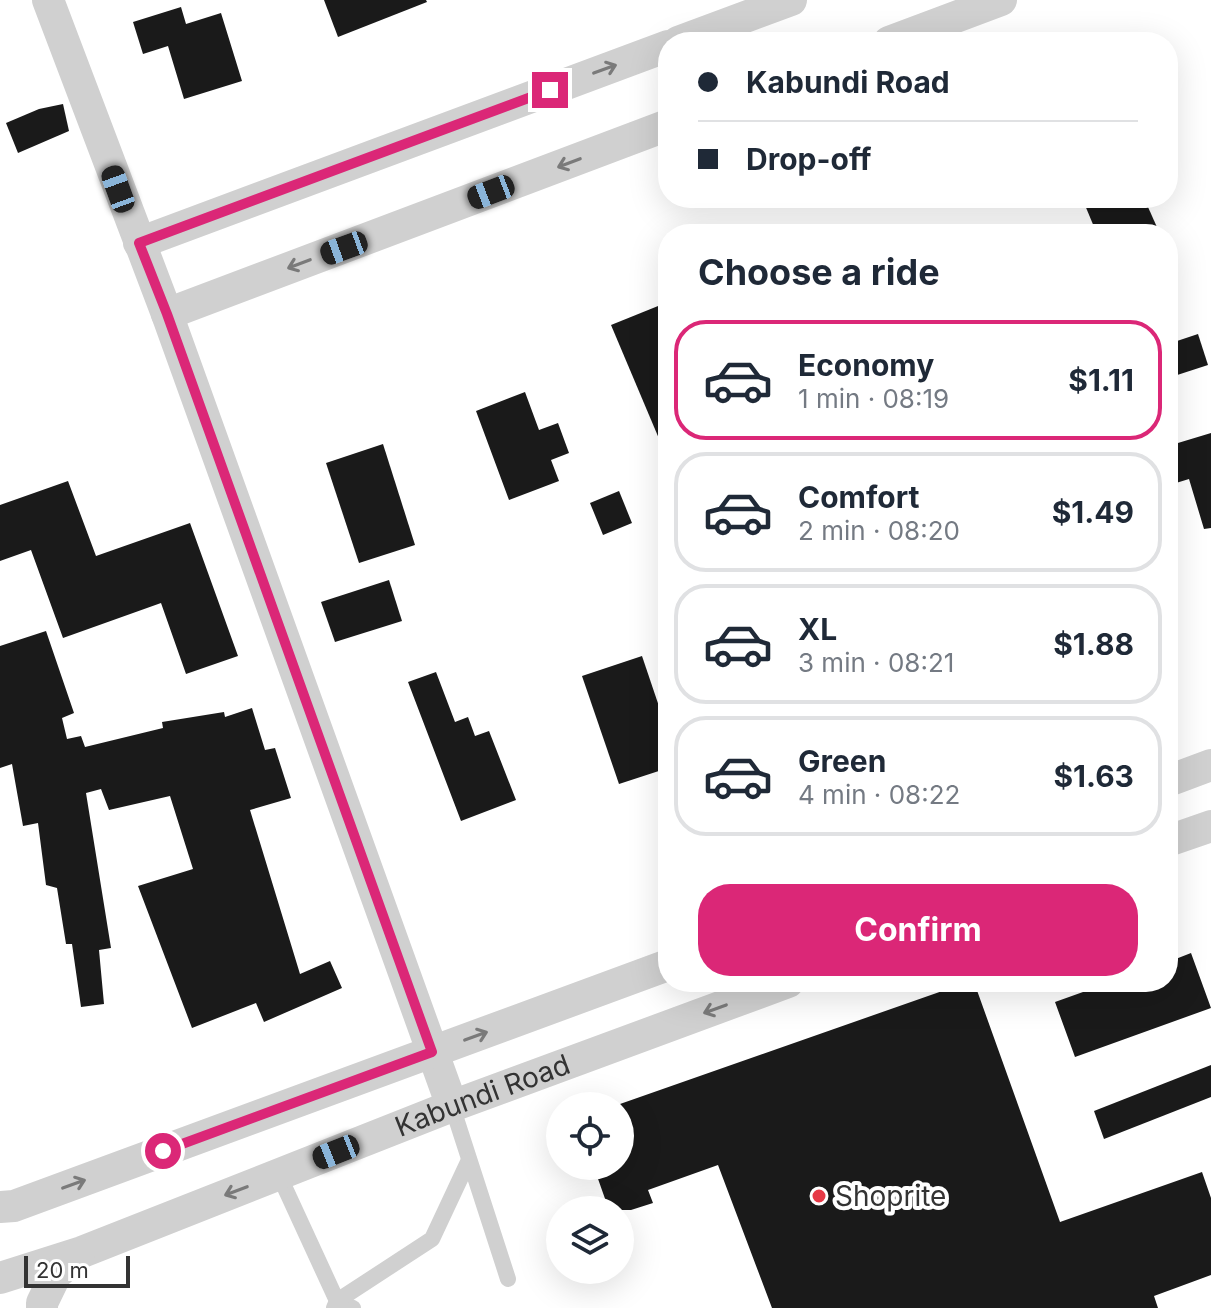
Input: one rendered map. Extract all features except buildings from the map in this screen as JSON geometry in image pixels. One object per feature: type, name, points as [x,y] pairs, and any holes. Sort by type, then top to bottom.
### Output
[{"type":"street","points":[[48,0],[167,314],[452,1106]]},
{"type":"street","points":[[705,32],[791,0]]},
{"type":"street","points":[[916,32],[1001,0]]},
{"type":"street","points":[[139,243],[658,50]]},
{"type":"street","points":[[167,314],[658,129]]},
{"type":"street","points":[[1178,777],[1211,765]]},
{"type":"street","points":[[1178,838],[1211,826]]},
{"type":"street","name":"Kabundi Road","points":[[0,1207],[14,1206],[658,969]]},
{"type":"street","name":"Kabundi Road","points":[[0,1278],[82,1252],[452,1106],[761,992]]},
{"type":"street","points":[[42,1308],[56,1274],[82,1252]]},
{"type":"lane","points":[[452,1106],[508,1279]]},
{"type":"lane","points":[[279,1175],[341,1306],[432,1239],[469,1160]]},
{"type":"place","name":"Shoprite","points":[[819,1196]]},
{"type":"route","points":[[163,1151],[432,1052],[139,243],[550,90]]}]
